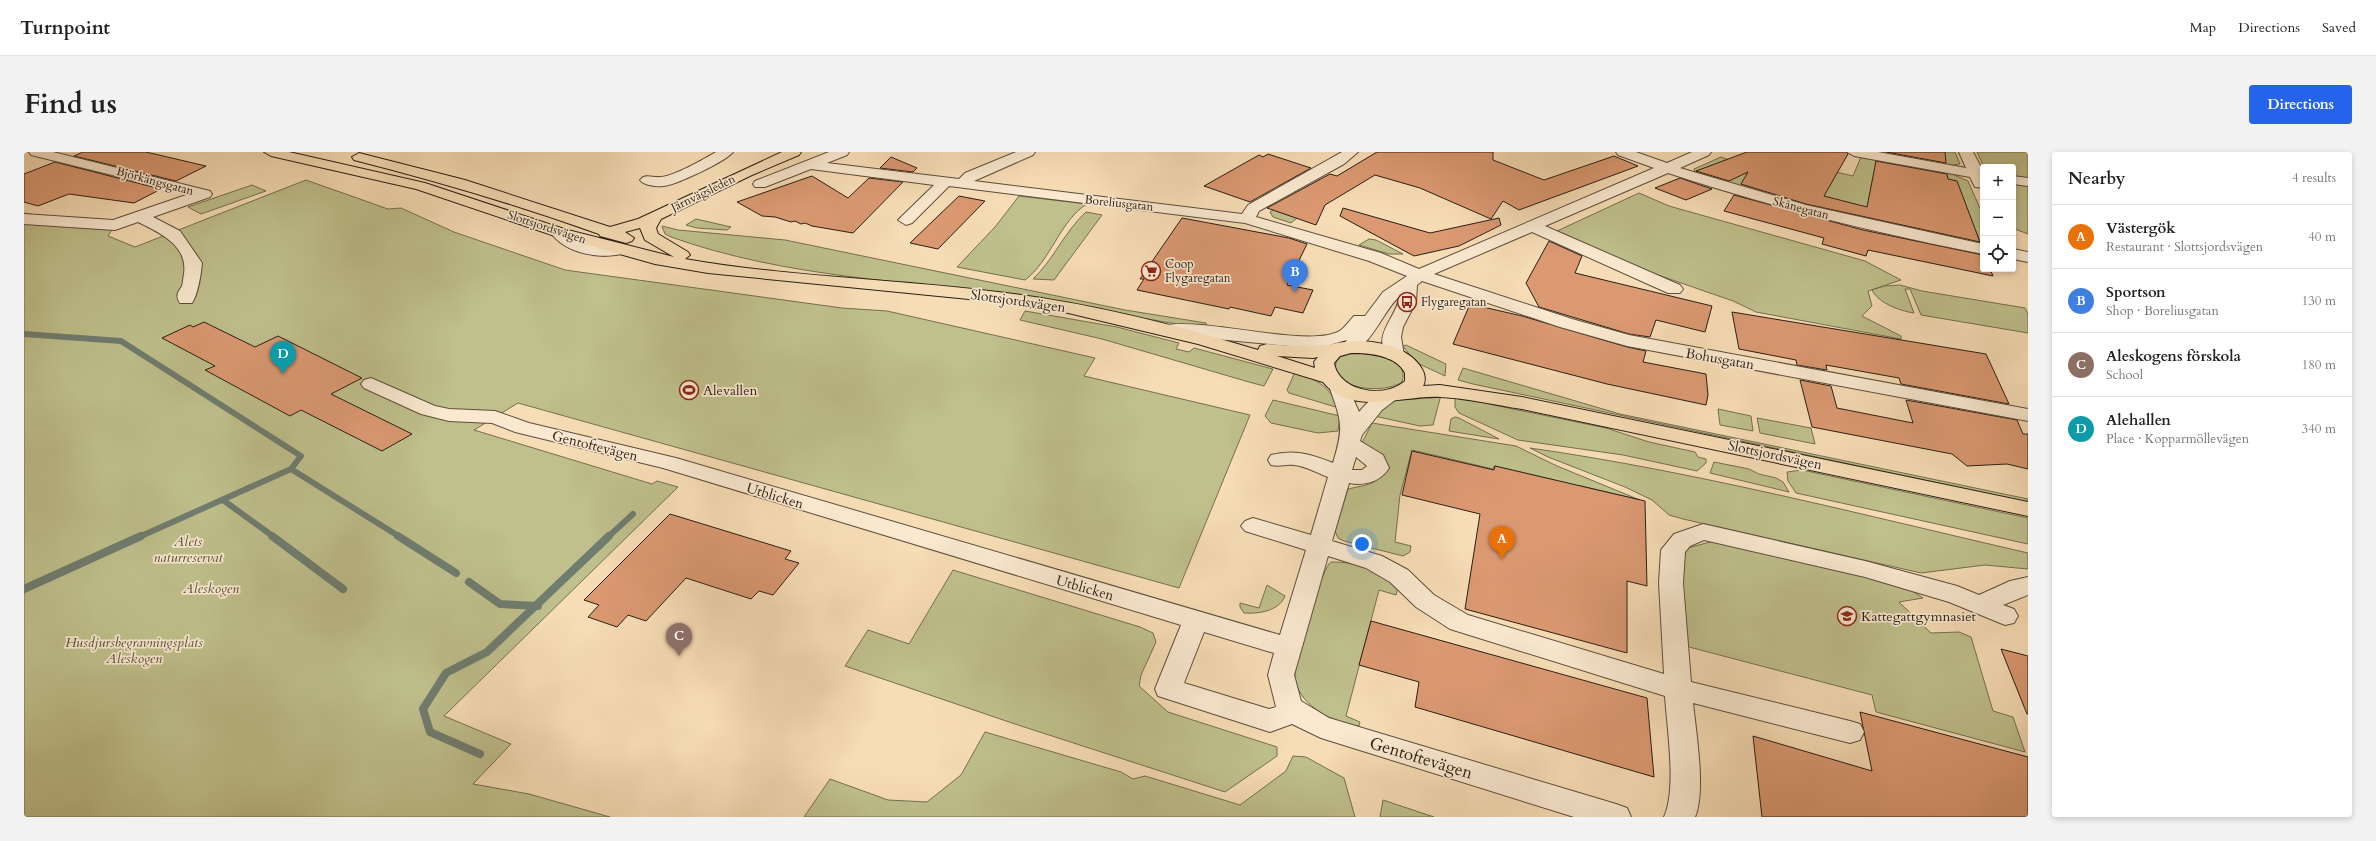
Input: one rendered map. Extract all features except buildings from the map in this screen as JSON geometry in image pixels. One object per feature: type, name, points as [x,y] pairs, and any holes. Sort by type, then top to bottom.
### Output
[{"type":"main road","name":"Slottsjordsvägen","points":[[271,152],[420,186],[558,232]]},
{"type":"main road","name":"Järnvägsleden","points":[[558,232],[611,232],[636,226],[649,213],[766,152]]},
{"type":"main road","name":"Järnvägsleden","points":[[649,213],[794,152]]},
{"type":"main road","name":"Slottsjordsvägen","points":[[344,154],[403,166],[470,184],[526,205],[578,220],[682,255],[828,281]]},
{"type":"main road","points":[[578,220],[606,220],[649,213],[648,228],[652,237],[682,255]]},
{"type":"main road","points":[[611,232],[612,240],[620,250]]},
{"type":"main road","name":"Slottsjordsvägen","points":[[620,250],[655,259],[708,268],[1014,300],[1064,307],[1168,330],[1205,340],[1334,382],[1363,395],[1397,395],[1440,391],[1522,403],[1667,432],[2028,510]]},
{"type":"main road","name":"Slottsjordsvägen","points":[[1205,340],[1284,352],[1373,348],[1401,358],[1441,379],[1522,403]]},
{"type":"main road","points":[[1334,382],[1325,372],[1324,362],[1327,357],[1343,349]]},
{"type":"main road","points":[[1397,395],[1413,386],[1416,379],[1414,370],[1401,358]]},
{"type":"street","name":"Björkängsgatan","points":[[36,152],[204,194],[140,217]]},
{"type":"street","points":[[647,180],[663,182],[731,152]]},
{"type":"street","points":[[760,184],[812,165],[842,152]]},
{"type":"street","points":[[962,184],[970,176],[1028,152]]},
{"type":"street","points":[[1247,219],[1253,208],[1340,161],[1351,152]]},
{"type":"street","name":"Skånegatan","points":[[1623,152],[1668,169],[1796,208],[1980,248]]},
{"type":"street","points":[[1637,157],[1650,152]]},
{"type":"street","points":[[1168,330],[1189,330],[1300,341],[1322,341],[1347,334],[1372,305],[1386,298],[1413,280],[1704,152]]},
{"type":"street","points":[[1854,152],[1980,175]]},
{"type":"street","points":[[1966,152],[1980,175]]},
{"type":"street","name":"Boreliusgatan","points":[[812,165],[1247,219],[1375,257],[1413,280]]},
{"type":"street","points":[[2016,180],[2028,182]]},
{"type":"street","points":[[906,220],[945,182]]},
{"type":"street","points":[[24,219],[106,226],[140,217],[174,234],[187,250],[194,263],[191,285],[186,292],[186,299]]},
{"type":"street","points":[[1533,227],[1674,289]]},
{"type":"street","points":[[558,232],[562,238],[584,247],[598,250],[620,250]]},
{"type":"street","points":[[1401,358],[1392,337],[1394,327],[1407,302],[1413,280]]},
{"type":"street","name":"Bohusgatan","points":[[1413,280],[1627,340],[2028,415]]},
{"type":"street","points":[[1343,349],[1362,335],[1386,298]]},
{"type":"street","points":[[1196,620],[1168,689],[1270,721],[1292,712],[1284,693],[1281,675],[1350,438],[1350,413],[1334,382]]},
{"type":"street","name":"Gentoftevägen","points":[[371,384],[428,410],[449,415],[495,417],[522,428],[668,463]]},
{"type":"street","points":[[1350,438],[1375,406],[1397,395]]},
{"type":"street","points":[[1279,460],[1285,457],[1295,459],[1323,466],[1340,474],[1362,479],[1373,476],[1378,468],[1375,460],[1350,438]]},
{"type":"street","name":"Utblicken","points":[[668,463],[1288,648]]},
{"type":"street","points":[[1253,526],[1374,562],[1398,576],[1425,601],[1459,622],[1678,689],[1850,732]]},
{"type":"street","points":[[1679,817],[1684,809],[1685,778],[1671,583],[1673,550],[1682,540],[1703,532],[1865,568],[1957,595],[1981,604],[2005,616]]},
{"type":"street","points":[[1981,604],[2019,587],[2028,586]]},
{"type":"street","name":"Gentoftevägen","points":[[1292,712],[1321,727],[1616,817]]},
{"type":"green space","points":[[1869,152],[1955,152],[1960,164],[1947,166]]},
{"type":"green space","points":[[1977,152],[2028,152],[2028,179],[2016,177],[2016,164],[1983,164]]},
{"type":"green space","points":[[1721,157],[1758,170],[1799,163],[1853,176],[1861,157],[1952,174],[1968,181],[1980,208],[1980,243],[1799,204],[1809,189],[1794,185],[1783,200],[1695,172],[1694,169]]},
{"type":"green space","points":[[306,180],[388,209],[401,208],[454,232],[565,270],[842,308],[887,311],[1095,358],[1084,376],[1250,415],[1179,588],[518,403],[474,430],[652,484],[657,481],[678,487],[444,716],[511,744],[473,784],[529,794],[610,817],[24,817],[24,213],[47,217],[118,220],[108,236],[135,247]]},
{"type":"green space","points":[[2016,184],[2028,186],[2028,234],[2016,229]]},
{"type":"green space","points":[[252,185],[266,191],[201,214],[188,207]]},
{"type":"green space","points":[[1639,193],[1669,206],[1865,261],[1901,280],[1868,291],[1872,306],[1862,316],[1901,336],[1901,339],[1756,312],[1733,301],[1638,268],[1557,231]]},
{"type":"green space","points":[[1019,196],[1087,204],[1070,220],[1042,263],[1025,280],[957,267],[995,227]]},
{"type":"green space","points":[[1280,206],[1302,214],[1291,223],[1273,217],[1270,212]]},
{"type":"green space","points":[[1086,212],[1102,215],[1054,280],[1033,279],[1047,263],[1072,228]]},
{"type":"green space","points":[[696,219],[731,227],[727,230],[697,228],[686,225]]},
{"type":"green space","points":[[662,226],[678,230],[785,240],[1125,310],[1206,323],[1207,328],[1162,322],[1051,300],[803,270],[714,251],[671,237],[665,234]]},
{"type":"green space","points":[[1369,239],[1376,240],[1403,254],[1389,254],[1359,245]]},
{"type":"green space","points":[[1900,285],[1922,291],[2025,308],[2028,314],[2028,333],[1921,315],[1910,289],[1905,289],[1914,313],[1902,310],[1890,306],[1879,299],[1872,290],[1884,286]]},
{"type":"green space","points":[[1025,311],[1117,327],[1179,343],[1176,349],[1189,352],[1194,348],[1273,369],[1264,386],[1102,339],[1020,320]]},
{"type":"green space","points":[[1406,345],[1446,364],[1445,376],[1415,362],[1403,346]]},
{"type":"green space","points":[[1356,352],[1380,355],[1395,362],[1400,367],[1403,374],[1402,382],[1394,386],[1372,389],[1350,384],[1341,379],[1336,372],[1336,362],[1340,357]]},
{"type":"green space","points":[[1463,368],[1620,414],[2028,499],[2028,502],[1473,384],[1458,380]]},
{"type":"green space","points":[[1295,372],[1317,381],[1327,389],[1339,408],[1289,393],[1287,390]]},
{"type":"green space","points":[[1441,395],[1433,425],[1420,426],[1374,416],[1395,399]]},
{"type":"green space","points":[[1455,397],[1606,428],[1649,442],[1695,452],[1698,457],[1706,459],[1706,463],[1697,471],[1623,455],[1518,440],[1459,413],[1455,407]]},
{"type":"green space","points":[[1273,400],[1340,416],[1338,431],[1318,433],[1271,423],[1265,416]]},
{"type":"green space","points":[[1718,409],[1751,416],[1753,431],[1720,425]]},
{"type":"green space","points":[[1455,417],[1499,439],[1449,431],[1451,419]]},
{"type":"green space","points":[[1757,418],[1811,428],[1815,444],[1760,433]]},
{"type":"green space","points":[[1372,423],[1516,446],[1557,466],[1640,500],[1581,486],[1554,483],[1554,480],[1494,466],[1493,469],[1412,450],[1400,495],[1395,542],[1411,546],[1410,552],[1403,556],[1344,541],[1338,538],[1335,531],[1348,489],[1376,481],[1383,472],[1385,466],[1362,443]]},
{"type":"green space","points":[[1530,448],[1655,469],[1780,495],[2028,553],[2028,569],[1985,565],[1921,573],[1683,519],[1669,515],[1652,500],[1625,487],[1548,457]]},
{"type":"green space","points":[[1714,462],[1749,469],[1759,474],[1776,478],[1783,482],[1789,492],[1710,473]]},
{"type":"green space","points":[[1802,470],[2028,518],[2028,544],[1796,493],[1788,481],[1787,472]]},
{"type":"green space","points":[[1721,539],[1906,587],[1923,598],[1899,602],[1931,633],[1959,632],[1971,637],[1993,711],[2013,717],[2025,752],[1876,712],[1872,695],[1685,646],[1677,567],[1684,549]]},
{"type":"green space","points":[[1331,562],[1348,563],[1366,567],[1399,582],[1396,595],[1379,590],[1346,716],[1360,722],[1359,726],[1329,717],[1311,706],[1298,690],[1295,680],[1298,657],[1308,618],[1321,580]]},
{"type":"green space","points":[[953,570],[1140,627],[1153,633],[1156,642],[1141,675],[1139,686],[1168,712],[1277,747],[1277,756],[1225,792],[1015,724],[845,666],[868,630],[909,644]]},
{"type":"green space","points":[[1267,585],[1285,596],[1282,601],[1273,608],[1262,612],[1244,613],[1240,607],[1240,603],[1259,608]]},
{"type":"green space","points":[[985,732],[1121,772],[1133,779],[1145,776],[1240,805],[1286,771],[1293,756],[1306,757],[1344,778],[1355,817],[804,817],[830,779],[888,800],[927,802],[961,775]]},
{"type":"green space","points":[[1383,800],[1434,817],[1380,817]]},
{"type":"waterway","points":[[24,334],[121,341],[301,456],[291,469]]},
{"type":"waterway","points":[[139,537],[291,469]]},
{"type":"waterway","points":[[291,469],[400,537]]},
{"type":"waterway","points":[[223,500],[274,537]]},
{"type":"waterway","points":[[608,537],[633,514]]},
{"type":"waterway","points":[[24,589],[141,536]]},
{"type":"waterway","points":[[272,536],[343,589]]},
{"type":"waterway","points":[[398,536],[456,573]]},
{"type":"waterway","points":[[536,606],[609,536]]},
{"type":"waterway","points":[[469,582],[500,604],[536,606]]},
{"type":"waterway","points":[[480,754],[430,732],[423,709],[446,673],[487,652],[536,606]]},
{"type":"place","name":"Coop Flygaregatan","points":[[1151,271]]},
{"type":"place","name":"Sportson","points":[[1295,292]]},
{"type":"place","name":"Flygaregatan","points":[[1407,302]]},
{"type":"place","name":"Alehallen","points":[[283,374]]},
{"type":"place","name":"Alevallen","points":[[689,390]]},
{"type":"place","name":"Västergök","points":[[1502,559]]},
{"type":"place","name":"Kattegattgymnasiet","points":[[1847,616]]},
{"type":"place","name":"Aleskogens förskola","points":[[679,656]]},
{"type":"park label","name":"Alets naturreservat","points":[[188,550]]},
{"type":"park label","name":"Aleskogen","points":[[211,588]]},
{"type":"park label","name":"Husdjursbegravningsplats Aleskogen","points":[[134,650]]}]
